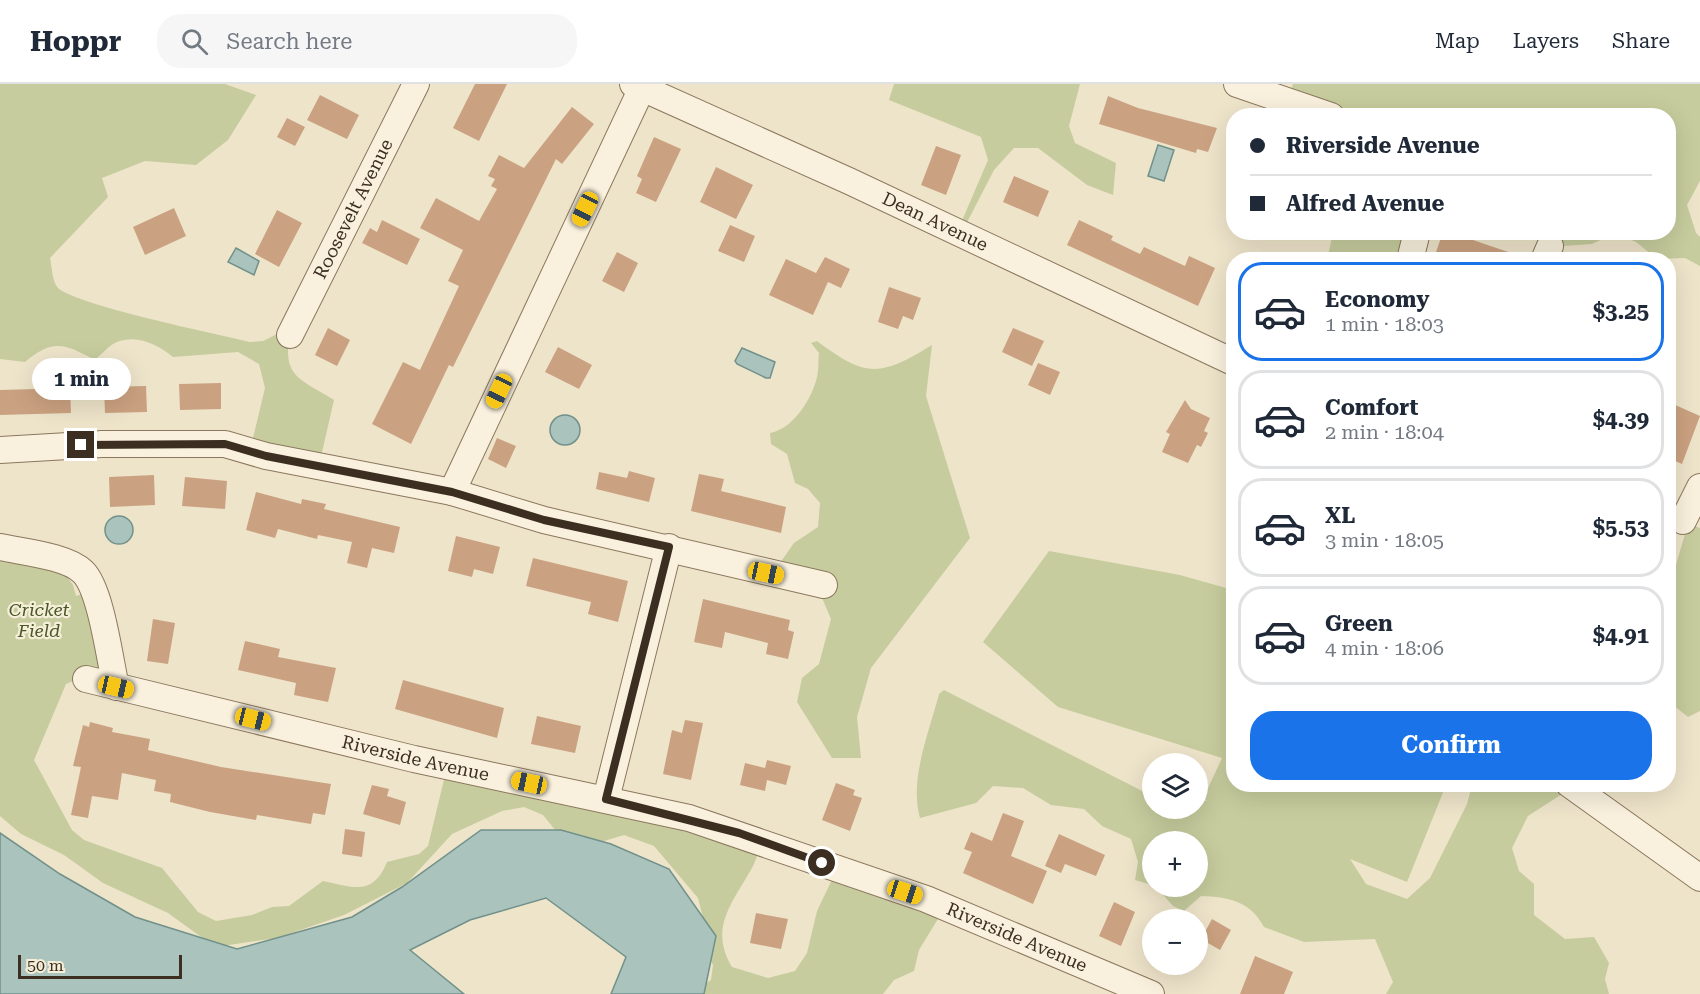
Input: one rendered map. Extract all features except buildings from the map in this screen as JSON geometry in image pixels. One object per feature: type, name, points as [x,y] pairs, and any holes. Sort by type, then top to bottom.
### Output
[{"type":"street","name":"Roosevelt Avenue","points":[[290,335],[416,84]]},
{"type":"street","points":[[1237,84],[1308,108]]},
{"type":"street","points":[[452,492],[638,86]]},
{"type":"street","name":"Dean Avenue","points":[[638,86],[849,181],[1118,310],[1226,359]]},
{"type":"street","points":[[0,450],[113,444],[225,444],[266,456],[452,492],[544,520],[669,547],[746,568],[824,585]]},
{"type":"street","points":[[1684,521],[1700,487]]},
{"type":"street","points":[[0,547],[67,562],[84,572],[95,591],[116,687]]},
{"type":"street","points":[[606,799],[669,547]]},
{"type":"street","name":"Riverside Avenue","points":[[86,680],[414,759],[606,799],[739,833],[926,899],[1151,994]]},
{"type":"street","points":[[1580,792],[1700,878]]},
{"type":"green space","points":[[0,84],[225,84],[256,95],[228,140],[196,165],[145,161],[102,178],[108,197],[50,258],[52,274],[58,288],[70,295],[148,318],[250,342],[263,341],[291,327],[288,356],[294,373],[301,380],[334,400],[322,452],[317,459],[252,442],[265,388],[259,364],[238,352],[173,357],[161,348],[132,339],[114,343],[95,360],[75,350],[59,346],[44,349],[25,362],[0,359]]},
{"type":"green space","points":[[894,84],[1080,84],[1069,126],[1075,143],[1116,163],[1113,195],[1087,185],[1038,148],[1014,148],[994,170],[961,234],[958,230],[988,160],[981,137],[889,100]]},
{"type":"green space","points":[[1293,84],[1700,84],[1700,181],[1687,205],[1696,233],[1700,237],[1700,266],[1685,258],[1676,258],[1676,252],[1648,252],[1631,240],[1676,240],[1676,108],[1284,108]]},
{"type":"green space","points":[[1331,240],[1414,240],[1410,252],[1329,252]]},
{"type":"green space","points":[[1540,240],[1600,240],[1592,244],[1550,247]]},
{"type":"green space","points":[[817,341],[848,362],[873,369],[886,368],[899,363],[932,345],[926,396],[970,538],[871,668],[857,717],[861,758],[832,758],[797,702],[802,678],[819,664],[831,619],[814,579],[775,570],[794,543],[818,527],[820,503],[808,489],[795,483],[787,454],[771,444],[770,433],[786,426],[794,419],[811,394],[818,374],[819,353],[811,343]]},
{"type":"green space","points":[[1687,527],[1700,528],[1700,711],[1688,717],[1676,707],[1676,565]]},
{"type":"green space","points":[[1049,551],[1180,575],[1226,588],[1226,792],[1443,792],[1407,882],[1350,859],[1366,884],[1407,899],[1430,878],[1467,804],[1470,792],[1565,792],[1528,816],[1512,848],[1519,871],[1534,884],[1534,915],[1565,939],[1594,937],[1609,963],[1605,979],[1609,994],[1386,994],[1393,982],[1375,939],[1304,942],[1264,927],[1252,911],[1238,902],[1208,897],[1208,831],[1142,831],[1142,882],[1135,880],[1138,862],[1131,839],[1102,826],[1084,809],[1051,805],[1023,788],[993,786],[976,803],[920,818],[917,788],[922,756],[939,694],[944,690],[1142,791],[1142,819],[1208,819],[1208,788],[1222,758],[1058,707],[983,642]]},
{"type":"green space","name":"Cricket Field","points":[[0,557],[64,572],[73,585],[76,596],[97,590],[102,669],[66,684],[34,760],[72,830],[84,840],[162,868],[198,912],[216,921],[252,915],[272,907],[289,906],[323,881],[352,887],[368,885],[375,881],[387,862],[419,854],[428,846],[448,763],[760,836],[755,861],[727,913],[722,939],[732,967],[768,978],[795,971],[807,953],[817,911],[839,865],[947,904],[919,950],[914,971],[894,980],[883,994],[689,994],[711,980],[713,965],[700,938],[703,918],[698,898],[654,846],[624,835],[581,848],[560,836],[543,815],[524,807],[502,811],[452,834],[407,883],[344,915],[277,938],[215,947],[168,913],[103,883],[64,855],[21,834],[0,816]]},
{"type":"green space","points":[[1165,897],[1200,897],[1186,909],[1173,906]]},
{"type":"water","points":[[1158,145],[1174,150],[1164,181],[1148,176]]},
{"type":"water","points":[[236,248],[259,261],[254,275],[228,262]]},
{"type":"water","points":[[742,348],[775,362],[770,378],[737,364],[735,361]]},
{"type":"water","points":[[565,415],[571,416],[579,424],[579,436],[571,444],[565,445],[559,444],[551,436],[550,430],[551,424],[559,416]]},
{"type":"water","points":[[119,516],[129,520],[133,530],[129,540],[119,544],[109,540],[105,530],[109,520]]},
{"type":"water","points":[[481,830],[561,830],[611,844],[669,869],[716,936],[704,994],[611,994],[626,957],[546,898],[470,920],[410,950],[464,994],[0,994],[0,833],[60,874],[135,917],[237,949],[352,917],[402,887]]},
{"type":"route","points":[[81,445],[225,444],[266,456],[452,492],[544,520],[669,547],[606,799],[689,818],[739,833],[822,863]]}]
